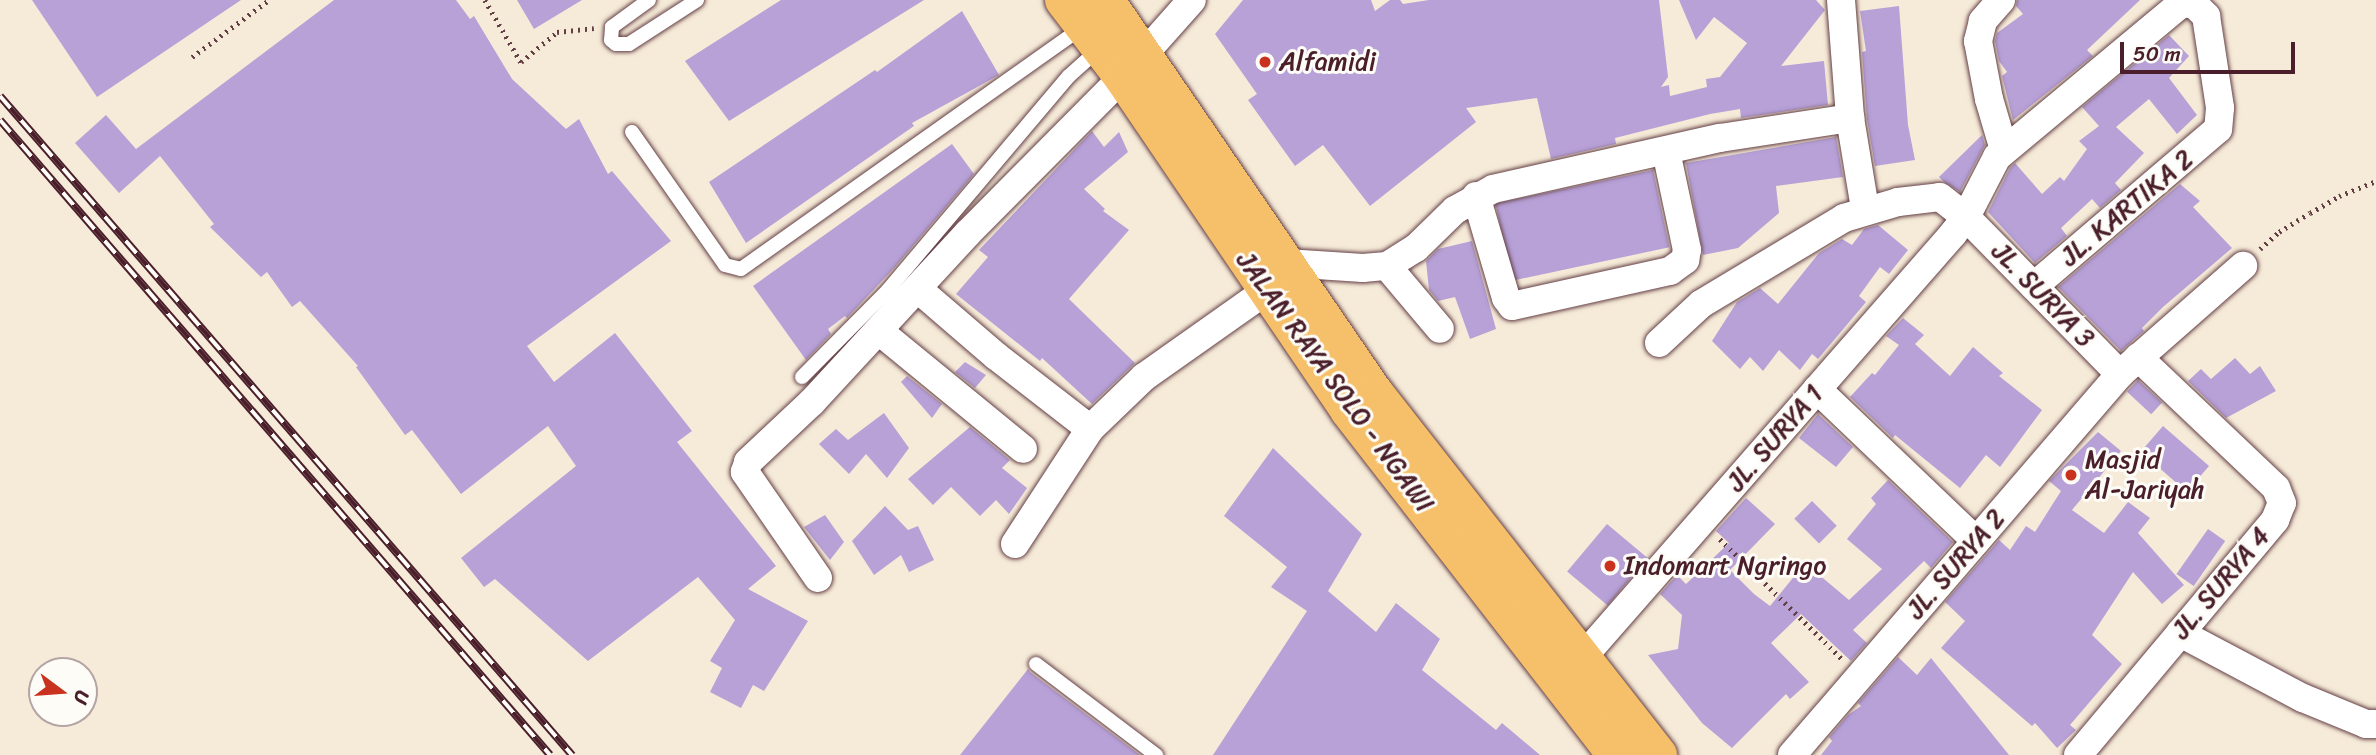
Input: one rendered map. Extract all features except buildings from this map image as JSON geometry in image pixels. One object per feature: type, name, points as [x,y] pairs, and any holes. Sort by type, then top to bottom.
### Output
[{"type":"highway","name":"JALAN RAYA SOLO - NGAWI","points":[[1103,35],[1276,277],[1375,394],[1658,755]]},
{"type":"highway","name":"JALAN RAYA SOLO - NGAWI","points":[[1276,277],[1349,410],[1617,755]]},
{"type":"street","points":[[818,578],[745,472],[745,467],[879,331],[967,234],[1103,35],[1192,0]]},
{"type":"street","points":[[2001,0],[1983,21],[1978,41],[1979,57],[2004,150]]},
{"type":"street","points":[[1837,3],[1850,118],[1863,200]]},
{"type":"street","name":"JL. SURYA 1","points":[[1582,658],[1966,217],[1989,171],[2004,150],[2183,4]]},
{"type":"street","name":"JL. KARTIKA 2","points":[[2034,286],[2218,129],[2220,108],[2206,16],[2195,5],[2183,4]]},
{"type":"street","points":[[1015,544],[1090,429],[1144,377],[1276,277],[1387,266],[1416,248],[1455,211],[1476,196],[1507,185],[1756,131],[1850,118]]},
{"type":"street","points":[[1476,196],[1506,298],[1512,306],[1670,271],[1685,260],[1687,250],[1666,150]]},
{"type":"street","name":"JL. SURYA 3","points":[[1659,344],[1701,304],[1844,218],[1863,200],[1940,197],[1966,217],[2034,286],[2129,366]]},
{"type":"street","points":[[1387,266],[1440,329]]},
{"type":"street","name":"JL. SURYA 2","points":[[1792,755],[2129,366],[2243,266]]},
{"type":"street","points":[[918,289],[996,356],[1090,429]]},
{"type":"street","points":[[879,331],[1023,449]]},
{"type":"street","name":"JL. SURYA 4","points":[[2078,755],[2280,512],[2280,495],[2129,366]]},
{"type":"street","points":[[1817,390],[1976,541]]},
{"type":"street","points":[[2180,633],[2303,698],[2367,724],[2376,724]]},
{"type":"lane","points":[[649,0],[612,27],[611,40],[621,46],[629,44],[696,0]]},
{"type":"lane","points":[[632,132],[725,265],[741,269],[1103,35]]},
{"type":"lane","points":[[802,377],[888,290],[1103,35]]},
{"type":"lane","points":[[1036,664],[1156,755]]},
{"type":"path","points":[[192,57],[269,0]]},
{"type":"path","points":[[485,0],[521,62],[557,32],[612,27]]},
{"type":"path","points":[[2243,266],[2279,232],[2339,196],[2376,181]]},
{"type":"path","points":[[1702,521],[1860,676]]},
{"type":"railway","points":[[0,96],[572,755]]},
{"type":"railway","points":[[0,120],[550,755]]},
{"type":"place","name":"Alfamidi","points":[[1265,62]]},
{"type":"place","name":"Masjid Al-Jariyah","points":[[2071,475]]},
{"type":"place","name":"Indomart Ngringo","points":[[1610,566]]}]
